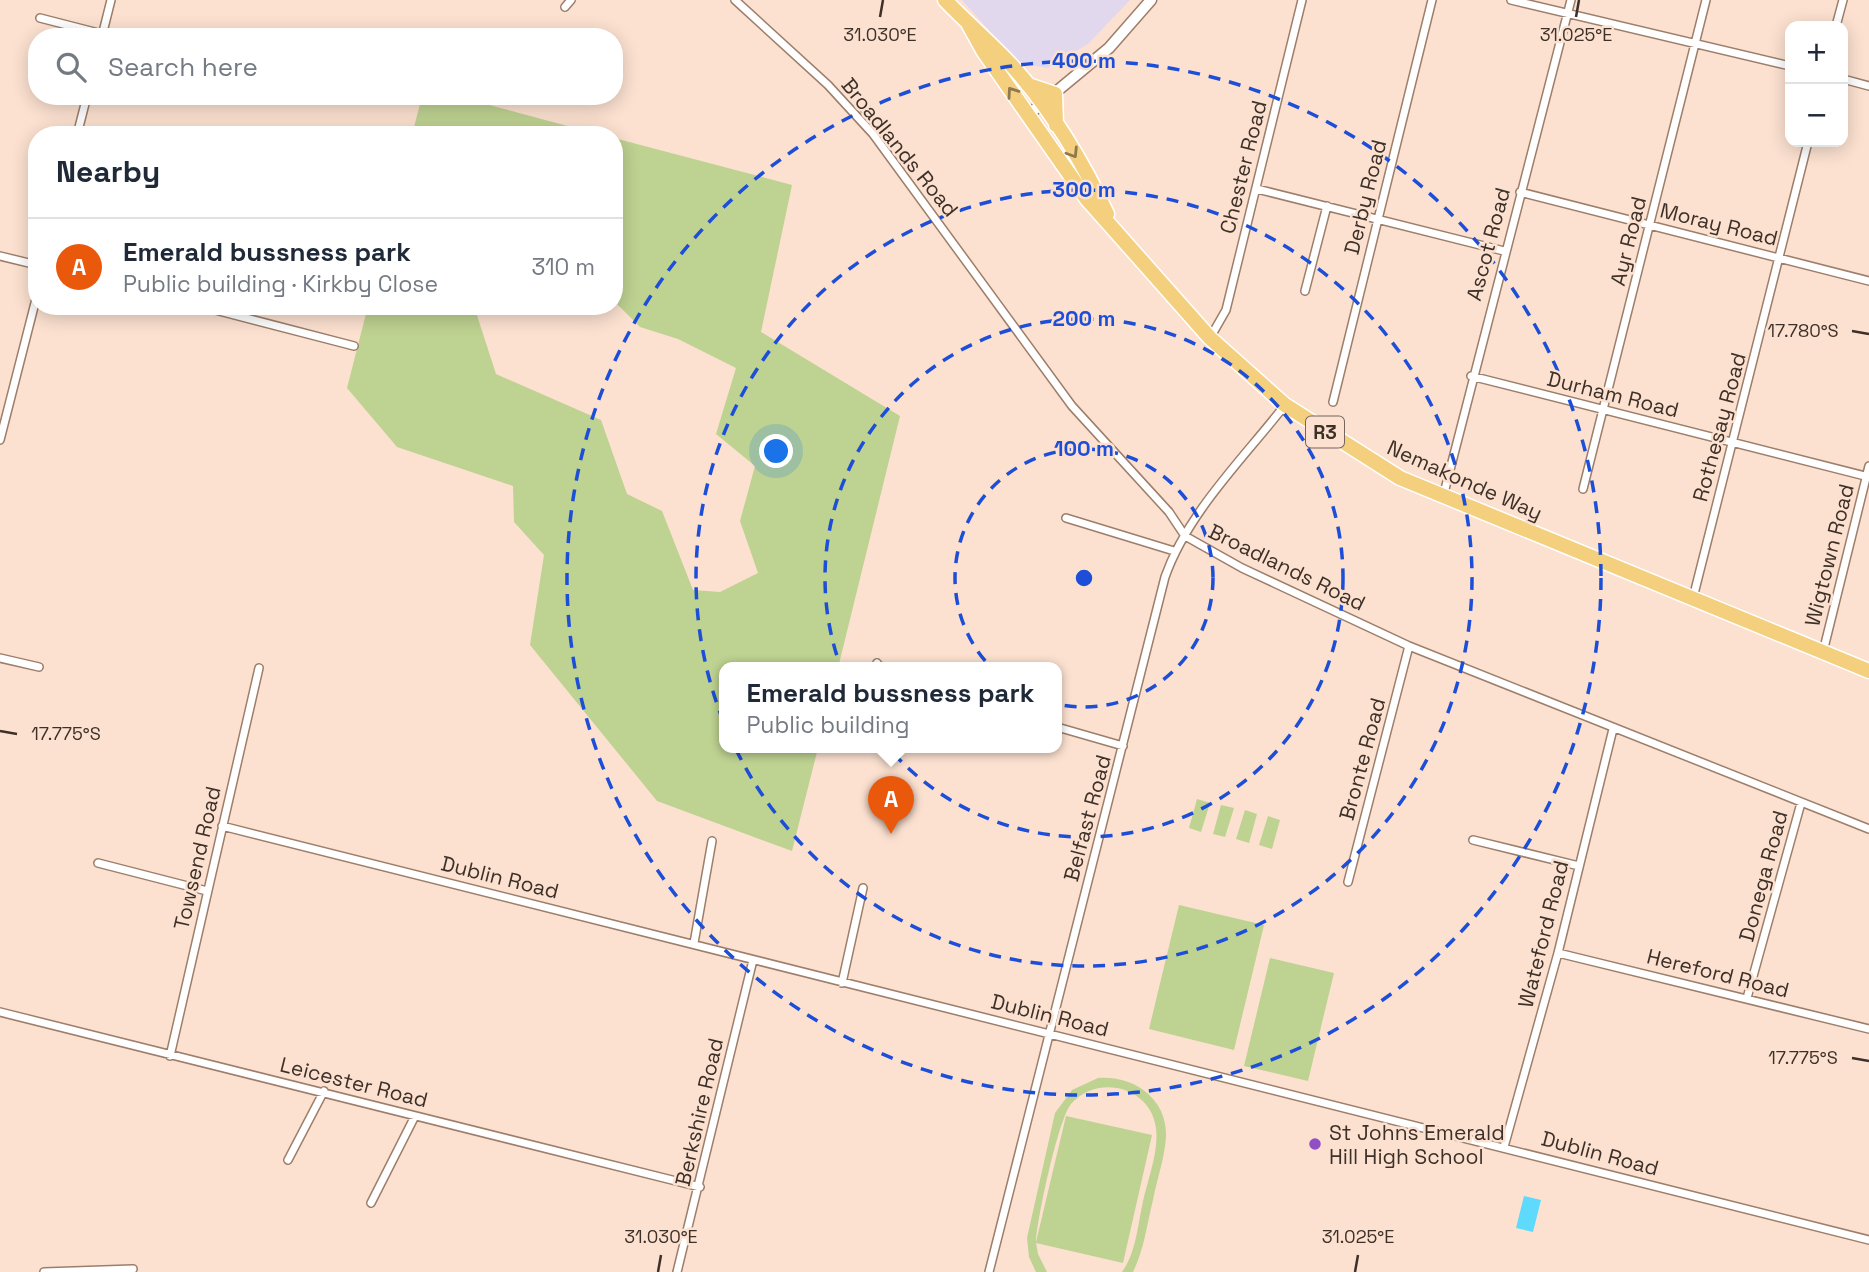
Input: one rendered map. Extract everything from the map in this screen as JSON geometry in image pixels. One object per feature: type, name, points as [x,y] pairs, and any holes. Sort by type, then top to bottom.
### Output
[{"type":"highway","name":"Nemakonde Way","points":[[945,0],[992,45],[1028,85],[1094,187],[1112,225]]},
{"type":"highway","name":"Nemakonde Way","points":[[969,25],[1079,189],[1173,300],[1210,338],[1285,405],[1374,464],[1443,497],[1869,671]]},
{"type":"highway","points":[[1028,85],[1055,94],[1056,125]]},
{"type":"main road","points":[[1028,115],[1109,48],[1151,0]]},
{"type":"street","points":[[104,28],[111,0]]},
{"type":"street","points":[[565,8],[571,0]]},
{"type":"street","name":"Broadlands Road","points":[[735,0],[828,85],[873,134],[1072,406],[1169,512],[1185,536],[1242,568],[1409,646],[1869,829]]},
{"type":"street","name":"Chester Road","points":[[1210,338],[1226,310],[1302,0]]},
{"type":"street","name":"Derby Road","points":[[1333,402],[1432,0]]},
{"type":"street","points":[[1511,0],[1785,65]]},
{"type":"street","name":"Ascot Road","points":[[1443,497],[1471,376],[1571,0]]},
{"type":"street","name":"Ayr Road","points":[[1583,489],[1706,0]]},
{"type":"street","points":[[1837,21],[1843,0]]},
{"type":"street","points":[[40,18],[76,28]]},
{"type":"street","points":[[1848,80],[1869,86]]},
{"type":"street","points":[[79,126],[85,105]]},
{"type":"street","name":"Rothesay Road","points":[[1692,599],[1734,443],[1807,147]]},
{"type":"street","points":[[1257,189],[1504,251]]},
{"type":"street","name":"Moray Road","points":[[1520,192],[1869,281]]},
{"type":"street","points":[[1305,291],[1327,206]]},
{"type":"street","points":[[0,256],[28,263]]},
{"type":"street","points":[[0,439],[32,315]]},
{"type":"street","points":[[235,315],[354,346]]},
{"type":"street","name":"Durham Road","points":[[1471,376],[1868,476]]},
{"type":"street","name":"Belfast Road","points":[[989,1272],[1165,577],[1174,551],[1198,514],[1285,405]]},
{"type":"street","name":"Wigtown Road","points":[[1823,652],[1869,466]]},
{"type":"street","points":[[1066,518],[1174,551]]},
{"type":"street","name":"Bronte Road","points":[[1348,882],[1409,646]]},
{"type":"street","points":[[0,658],[39,667]]},
{"type":"street","name":"Towsend Road","points":[[170,1056],[259,668]]},
{"type":"street","points":[[1062,728],[1124,746]]},
{"type":"street","name":"Wateford Road","points":[[1504,1147],[1558,953],[1613,729]]},
{"type":"street","name":"Donega Road","points":[[1747,998],[1801,803]]},
{"type":"street","name":"Dublin Road","points":[[222,826],[1869,1240]]},
{"type":"street","points":[[1473,840],[1579,866]]},
{"type":"street","points":[[694,943],[712,841]]},
{"type":"street","points":[[98,863],[208,891]]},
{"type":"street","points":[[842,983],[863,888]]},
{"type":"street","name":"Hereford Road","points":[[1558,953],[1869,1029]]},
{"type":"street","name":"Berkshire Road","points":[[677,1272],[700,1188],[753,960]]},
{"type":"street","name":"Leicester Road","points":[[0,1012],[170,1056],[324,1091],[700,1188]]},
{"type":"street","points":[[288,1160],[324,1091]]},
{"type":"street","points":[[371,1203],[415,1116]]},
{"type":"street","points":[[44,1272],[133,1269]]},
{"type":"shaded area","points":[[962,0],[1130,0],[1088,44],[1048,68],[1018,63]]},
{"type":"green space","points":[[420,105],[489,105],[568,126],[414,126]]},
{"type":"green space","points":[[623,140],[792,185],[761,332],[900,416],[839,662],[719,662],[719,753],[817,753],[792,851],[657,801],[530,645],[544,555],[514,522],[513,486],[397,447],[347,388],[366,315],[477,315],[496,374],[601,420],[627,494],[662,511],[693,590],[720,592],[758,573],[740,521],[755,466],[716,434],[736,368],[678,339],[640,327],[623,310]]},
{"type":"green space","points":[[1197,799],[1210,803],[1201,832],[1189,828]]},
{"type":"green space","points":[[1221,805],[1234,808],[1225,837],[1213,834]]},
{"type":"green space","points":[[1245,810],[1257,814],[1249,843],[1236,839]]},
{"type":"green space","points":[[1268,816],[1280,820],[1272,849],[1259,845]]},
{"type":"green space","points":[[1179,905],[1264,925],[1234,1050],[1149,1029]]},
{"type":"green space","points":[[1270,958],[1334,973],[1308,1081],[1244,1066]]},
{"type":"green space","points":[[1098,1078],[1124,1080],[1146,1092],[1161,1110],[1165,1122],[1164,1152],[1140,1255],[1133,1272],[1122,1272],[1136,1238],[1155,1155],[1156,1128],[1152,1114],[1134,1094],[1108,1087],[1095,1089],[1082,1094],[1071,1104],[1060,1129],[1049,1170],[1036,1242],[1066,1116],[1152,1135],[1123,1263],[1036,1243],[1047,1272],[1036,1272],[1029,1257],[1027,1238],[1055,1113],[1072,1090]]},
{"type":"water","points":[[1524,1196],[1541,1200],[1533,1232],[1516,1228]]},
{"type":"place","name":"Emerald bussness park","points":[[891,834]]},
{"type":"place","name":"St Johns Emerald Hill High School","points":[[1315,1144]]}]
